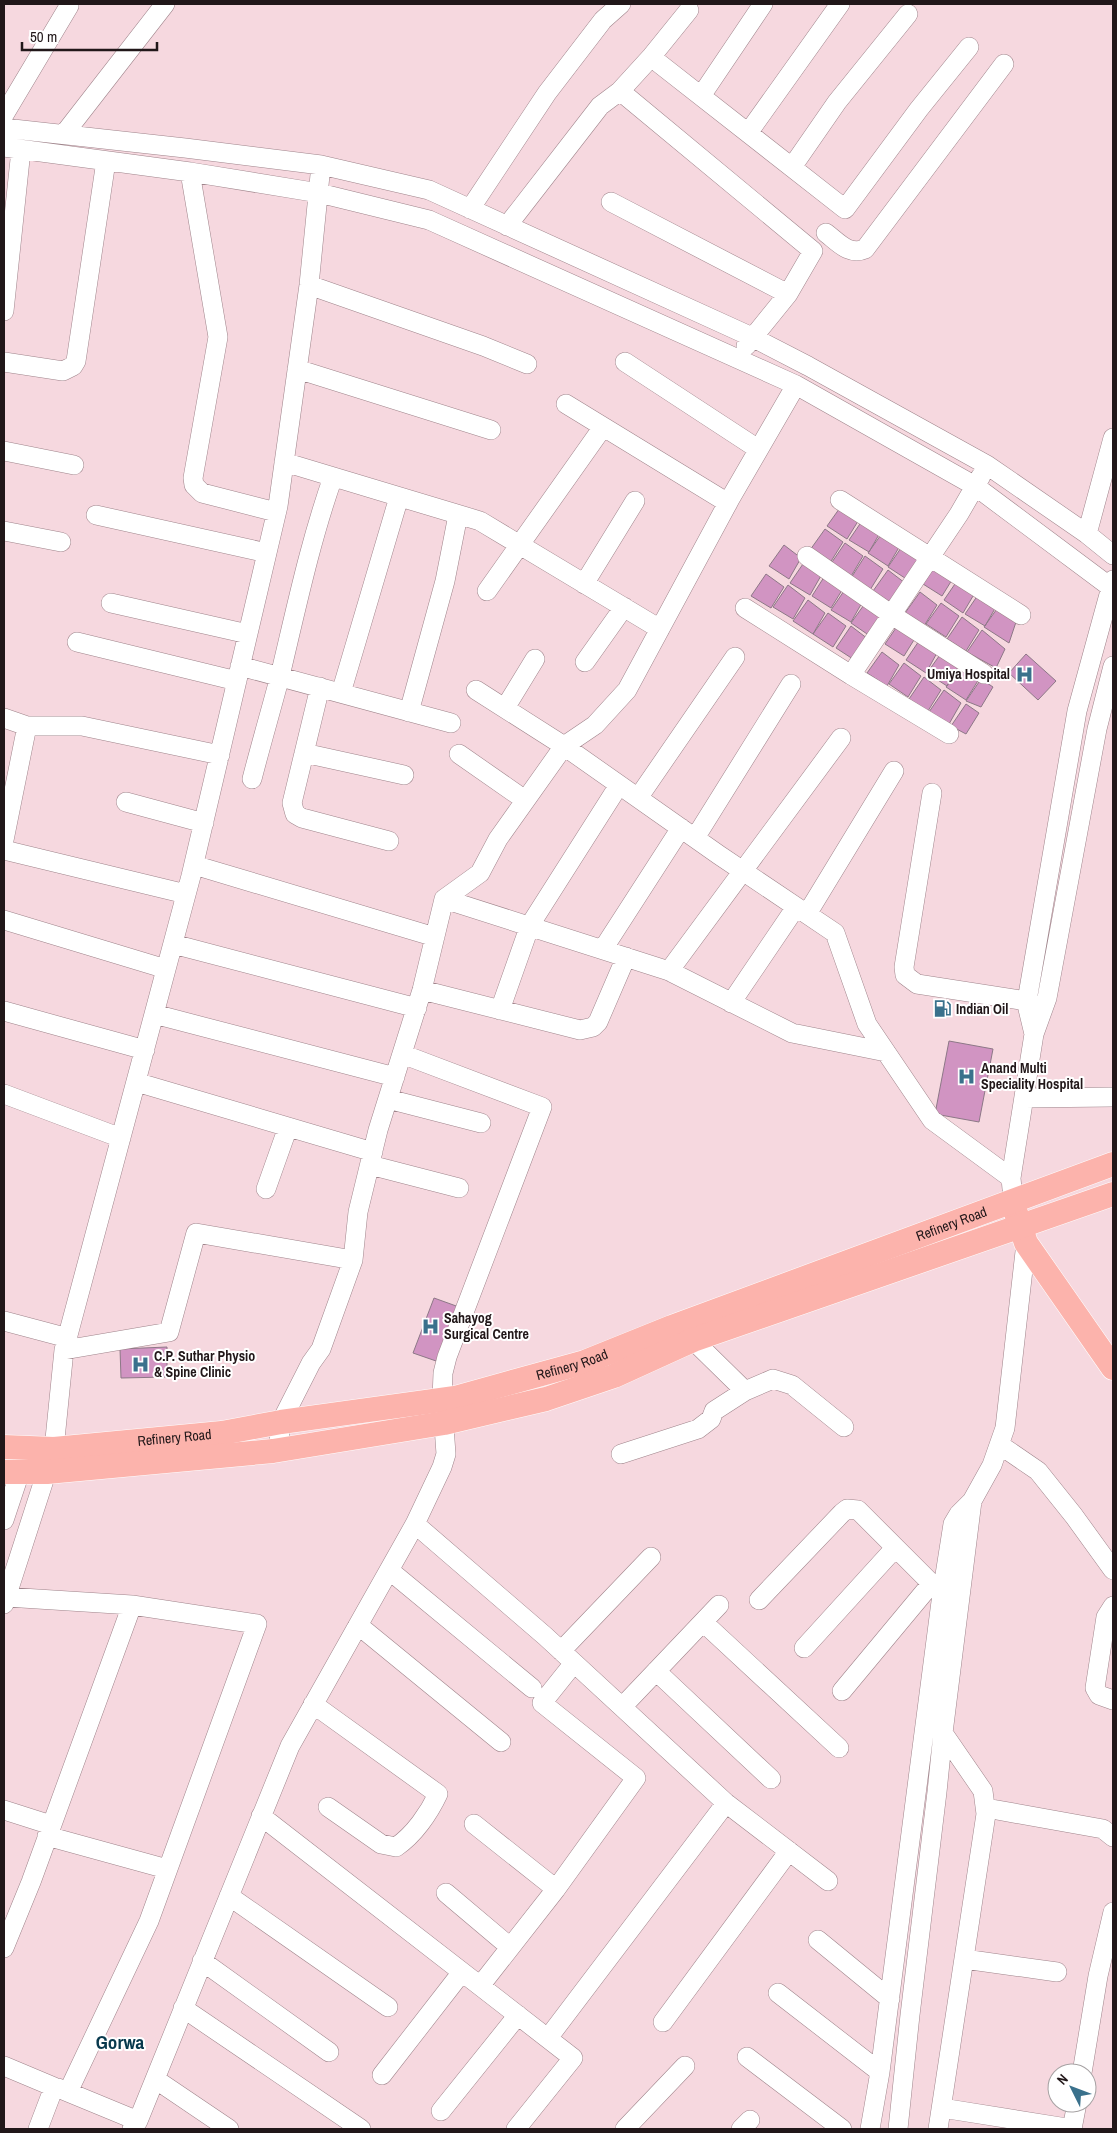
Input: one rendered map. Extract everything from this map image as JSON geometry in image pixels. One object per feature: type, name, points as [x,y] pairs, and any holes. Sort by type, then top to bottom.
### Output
[{"type":"main road","name":"Refinery Road","points":[[4,1447],[54,1449],[222,1433],[281,1422],[454,1398],[534,1378],[585,1362],[1012,1189],[1113,1164]]},
{"type":"main road","points":[[1012,1189],[1023,1235],[1112,1363]]},
{"type":"main road","name":"Refinery Road","points":[[12,1472],[46,1472],[278,1451],[444,1423],[546,1399],[614,1376],[693,1340],[1023,1235],[1113,1194]]},
{"type":"street","points":[[64,134],[165,4]]},
{"type":"street","points":[[470,209],[541,101],[604,12],[621,4]]},
{"type":"street","points":[[701,96],[763,4]]},
{"type":"street","points":[[748,133],[840,4]]},
{"type":"street","points":[[4,115],[69,6]]},
{"type":"street","points":[[507,226],[600,106],[620,91],[651,57],[689,10]]},
{"type":"street","points":[[792,168],[838,102],[908,14]]},
{"type":"street","points":[[737,359],[752,337],[788,294],[812,251],[919,109],[969,47]]},
{"type":"street","points":[[651,57],[845,209]]},
{"type":"street","points":[[826,233],[847,250],[859,252],[865,249],[1004,64]]},
{"type":"street","points":[[620,91],[812,251]]},
{"type":"street","points":[[4,128],[322,165],[429,190],[752,337],[987,465],[1087,534],[1113,555]]},
{"type":"street","points":[[4,311],[13,149],[190,172],[319,193],[429,220],[541,270],[796,385],[975,486],[1112,585],[1077,711],[1027,1001],[1034,1034]]},
{"type":"street","points":[[4,362],[63,370],[73,366],[76,361],[106,162]]},
{"type":"street","points":[[38,2129],[61,2090],[149,1921],[258,1624],[132,1605],[5,1600],[54,1449],[66,1344],[194,865],[267,553],[284,462],[322,165]]},
{"type":"street","points":[[190,172],[218,337],[194,485],[202,493],[276,512]]},
{"type":"street","points":[[611,202],[788,294]]},
{"type":"street","points":[[541,270],[553,247]]},
{"type":"street","points":[[308,285],[483,346],[527,364]]},
{"type":"street","points":[[625,362],[758,450]]},
{"type":"street","points":[[297,369],[491,430]]},
{"type":"street","points":[[278,1451],[281,1422],[310,1363],[321,1350],[353,1260],[358,1212],[371,1158],[422,990],[444,899],[480,873],[498,839],[564,746],[595,725],[627,690],[728,503],[796,385]]},
{"type":"street","points":[[566,404],[728,503]]},
{"type":"street","points":[[487,591],[518,544],[603,427]]},
{"type":"street","points":[[1087,534],[1113,438]]},
{"type":"street","points":[[4,451],[74,465]]},
{"type":"street","points":[[284,462],[480,521],[660,629]]},
{"type":"street","points":[[851,675],[931,557],[987,465]]},
{"type":"street","points":[[252,779],[280,676],[306,562],[333,477]]},
{"type":"street","points":[[341,693],[400,497]]},
{"type":"street","points":[[840,500],[1021,615]]},
{"type":"street","points":[[584,584],[635,501]]},
{"type":"street","points":[[409,712],[445,581],[458,514]]},
{"type":"street","points":[[96,515],[267,553]]},
{"type":"street","points":[[4,531],[61,542]]},
{"type":"street","points":[[807,556],[892,615],[984,674]]},
{"type":"street","points":[[111,603],[248,634]]},
{"type":"street","points":[[585,662],[624,607]]},
{"type":"street","points":[[745,608],[949,734]]},
{"type":"street","points":[[77,642],[239,673],[280,676],[451,723]]},
{"type":"street","points":[[638,798],[735,657]]},
{"type":"street","points":[[505,708],[535,659]]},
{"type":"street","points":[[1012,1189],[1034,1034],[1047,998],[1097,729],[1113,666]]},
{"type":"street","points":[[603,949],[688,833],[791,684]]},
{"type":"street","points":[[320,687],[292,803],[295,814],[302,818],[389,841]]},
{"type":"street","points":[[476,690],[564,746],[744,872],[835,932],[866,1024],[932,1120],[1012,1189]]},
{"type":"street","points":[[4,718],[27,726],[82,726],[220,755]]},
{"type":"street","points":[[4,840],[27,726]]},
{"type":"street","points":[[669,971],[744,872],[841,738]]},
{"type":"street","points":[[304,753],[404,775]]},
{"type":"street","points":[[459,754],[525,800]]},
{"type":"street","points":[[731,1003],[801,910],[894,771]]},
{"type":"street","points":[[500,1010],[530,925],[618,785]]},
{"type":"street","points":[[932,793],[904,967],[905,975],[917,984],[1027,1001]]},
{"type":"street","points":[[126,802],[204,823]]},
{"type":"street","points":[[4,850],[186,894]]},
{"type":"street","points":[[194,865],[435,937]]},
{"type":"street","points":[[444,899],[669,971],[792,1033],[886,1052]]},
{"type":"street","points":[[4,920],[166,969]]},
{"type":"street","points":[[173,944],[416,1008]]},
{"type":"street","points":[[422,990],[580,1030],[587,1030],[598,1022],[626,957]]},
{"type":"street","points":[[4,1011],[144,1050]]},
{"type":"street","points":[[154,1014],[395,1077]]},
{"type":"street","points":[[4,2066],[61,2090],[135,2125],[290,1746],[415,1524],[446,1454],[442,1399],[443,1373],[447,1357],[542,1107],[402,1054]]},
{"type":"street","points":[[136,1082],[288,1127],[459,1188]]},
{"type":"street","points":[[4,1094],[121,1138]]},
{"type":"street","points":[[1025,1098],[1113,1097]]},
{"type":"street","points":[[388,1098],[481,1123]]},
{"type":"street","points":[[266,1189],[288,1127]]},
{"type":"street","points":[[4,1321],[66,1344],[169,1332],[196,1233],[353,1260]]},
{"type":"street","points":[[870,2129],[880,2072],[922,1752],[936,1589],[954,1524],[959,1514],[972,1501],[992,1465],[1005,1428],[1023,1235]]},
{"type":"street","points":[[693,1340],[745,1391]]},
{"type":"street","points":[[621,1454],[698,1429],[711,1419],[714,1411],[745,1391],[774,1379],[792,1385],[844,1427]]},
{"type":"street","points":[[1000,1444],[1038,1471],[1074,1516],[1113,1570]]},
{"type":"street","points":[[4,1520],[12,1472],[27,1449]]},
{"type":"street","points":[[898,2129],[942,1733],[972,1501]]},
{"type":"street","points":[[760,1600],[847,1510],[858,1510],[936,1589]]},
{"type":"street","points":[[415,1524],[568,1657],[726,1804],[828,1881]]},
{"type":"street","points":[[804,1648],[895,1548]]},
{"type":"street","points":[[480,1986],[556,1889],[636,1778],[542,1703],[568,1657],[651,1557]]},
{"type":"street","points":[[389,1570],[532,1688]]},
{"type":"street","points":[[842,1691],[936,1589]]},
{"type":"street","points":[[4,1948],[132,1605]]},
{"type":"street","points":[[622,1707],[719,1605]]},
{"type":"street","points":[[1113,1606],[1106,1617],[1095,1688],[1099,1695],[1113,1700]]},
{"type":"street","points":[[703,1622],[839,1748]]},
{"type":"street","points":[[358,1625],[501,1742]]},
{"type":"street","points":[[656,1671],[771,1779]]},
{"type":"street","points":[[313,1704],[438,1794],[408,1839],[396,1847],[381,1844],[328,1807]]},
{"type":"street","points":[[938,2129],[986,1808],[983,1791],[942,1733]]},
{"type":"street","points":[[922,1752],[940,1762]]},
{"type":"street","points":[[548,2038],[726,1804]]},
{"type":"street","points":[[986,1808],[1103,1829],[1113,1837]]},
{"type":"street","points":[[4,1810],[49,1830],[167,1869]]},
{"type":"street","points":[[261,1816],[573,2058],[516,2129]]},
{"type":"street","points":[[474,1824],[556,1889]]},
{"type":"street","points":[[663,2022],[789,1852]]},
{"type":"street","points":[[446,1893],[510,1947]]},
{"type":"street","points":[[228,1896],[388,2007]]},
{"type":"street","points":[[1085,2063],[1106,1978],[1113,1912]]},
{"type":"street","points":[[818,1940],[890,1999]]},
{"type":"street","points":[[964,1959],[1057,1972]]},
{"type":"street","points":[[202,1961],[329,2052]]},
{"type":"street","points":[[382,2075],[462,1972]]},
{"type":"street","points":[[778,1993],[880,2072]]},
{"type":"street","points":[[183,2008],[356,2128]]},
{"type":"street","points":[[440,2111],[518,2015]]},
{"type":"street","points":[[747,2058],[842,2129]]},
{"type":"street","points":[[625,2129],[685,2066]]},
{"type":"street","points":[[155,2079],[229,2129]]},
{"type":"street","points":[[942,2108],[1072,2129],[1075,2113]]},
{"type":"building","points":[[842,505],[860,518],[847,539],[827,526]]},
{"type":"building","points":[[864,518],[881,531],[869,552],[849,540]]},
{"type":"building","points":[[825,529],[843,542],[830,563],[810,550]]},
{"type":"building","points":[[883,532],[901,544],[888,566],[868,553]]},
{"type":"building","points":[[845,543],[863,556],[850,578],[830,565]]},
{"type":"building","points":[[784,545],[801,558],[789,579],[769,566]]},
{"type":"building","points":[[903,545],[920,558],[908,580],[888,567]]},
{"type":"building","points":[[865,556],[883,569],[870,590],[851,578]]},
{"type":"building","points":[[805,561],[822,574],[810,595],[790,583]]},
{"type":"building","points":[[938,562],[955,575],[942,596],[923,584]]},
{"type":"building","points":[[888,570],[905,583],[893,604],[873,591]]},
{"type":"building","points":[[766,574],[784,587],[771,608],[751,596]]},
{"type":"building","points":[[826,574],[844,587],[831,608],[812,596]]},
{"type":"building","points":[[959,578],[976,591],[963,613],[944,600]]},
{"type":"building","points":[[788,585],[805,598],[793,619],[773,607]]},
{"type":"building","points":[[846,588],[863,601],[851,622],[831,610]]},
{"type":"building","points":[[920,592],[937,605],[924,626],[905,613]]},
{"type":"building","points":[[980,592],[997,605],[985,626],[965,614]]},
{"type":"building","points":[[808,600],[825,613],[813,634],[793,621]]},
{"type":"building","points":[[866,602],[883,615],[870,636],[851,623]]},
{"type":"building","points":[[941,603],[959,616],[946,637],[926,624]]},
{"type":"building","points":[[999,606],[1017,619],[1009,643],[984,627]]},
{"type":"building","points":[[828,613],[846,626],[833,647],[813,634]]},
{"type":"building","points":[[962,617],[979,630],[966,651],[947,639]]},
{"type":"building","points":[[900,622],[917,635],[904,656],[885,644]]},
{"type":"building","points":[[851,626],[868,639],[856,661],[836,648]]},
{"type":"building","points":[[982,630],[1005,649],[996,668],[967,652]]},
{"type":"building","points":[[921,638],[938,651],[926,673],[906,660]]},
{"type":"building","points":[[882,652],[899,665],[887,686],[867,673]]},
{"type":"building","points":[[942,652],[959,665],[947,686],[927,673]]},
{"type":"building","points":[[1026,654],[1056,681],[1038,700],[1009,673]]},
{"type":"building","points":[[904,663],[921,676],[908,697],[889,684]]},
{"type":"building","points":[[962,666],[979,679],[966,700],[946,687]]},
{"type":"building","points":[[924,677],[941,690],[928,711],[909,699]]},
{"type":"building","points":[[981,679],[993,687],[981,707],[966,701]]},
{"type":"building","points":[[944,690],[961,703],[949,724],[929,712]]},
{"type":"building","points":[[966,704],[979,713],[966,734],[951,726]]},
{"type":"building","points":[[949,1041],[993,1049],[979,1122],[935,1114]]},
{"type":"building","points":[[434,1298],[459,1307],[439,1362],[413,1353]]},
{"type":"building","points":[[167,1347],[167,1377],[121,1378],[120,1349]]},
{"type":"place","name":"Umiya Hospital","points":[[1024,674]]},
{"type":"place","name":"Indian Oil","points":[[942,1009]]},
{"type":"place","name":"Anand Multi Speciality Hospital","points":[[967,1076]]},
{"type":"place","name":"Sahayog Surgical Centre","points":[[430,1326]]},
{"type":"place","name":"C.P. Suthar Physio & Spine Clinic","points":[[140,1364]]},
{"type":"district","name":"Gorwa","points":[[120,2042]]}]
